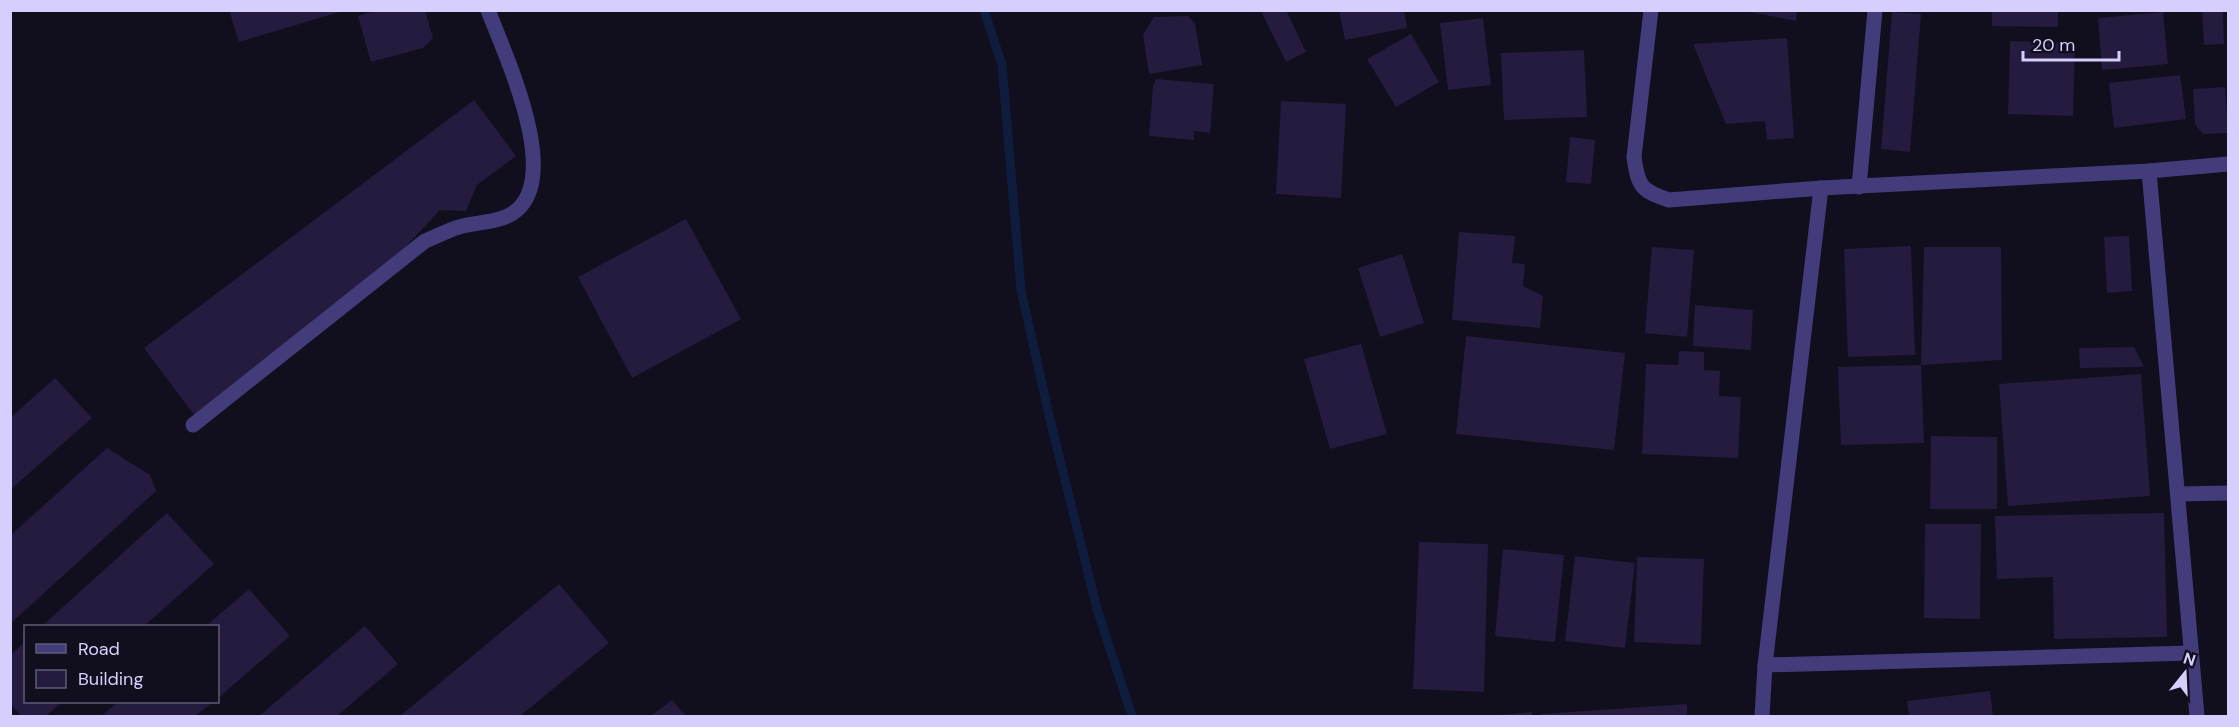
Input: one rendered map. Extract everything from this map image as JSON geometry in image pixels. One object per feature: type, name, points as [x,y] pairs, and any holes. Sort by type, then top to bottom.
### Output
[{"type":"street","points":[[193,426],[425,241],[458,227],[510,215],[522,207],[533,182],[535,163],[526,113],[488,10]]},
{"type":"street","points":[[1651,10],[1634,157],[1637,177],[1649,193],[1669,200],[1821,188],[2149,171],[2229,164]]},
{"type":"street","points":[[1859,186],[1875,10]]},
{"type":"street","points":[[2149,171],[2197,717]]},
{"type":"street","points":[[1762,717],[1765,665],[1821,188]]},
{"type":"street","points":[[2179,494],[2229,493]]},
{"type":"street","points":[[1765,665],[2192,653]]},
{"type":"building","points":[[229,10],[343,10],[343,11],[239,42]]},
{"type":"building","points":[[378,10],[425,10],[433,38],[423,48],[371,62],[358,16]]},
{"type":"building","points":[[1268,10],[1286,10],[1306,52],[1286,62],[1262,13]]},
{"type":"building","points":[[1339,10],[1404,10],[1407,28],[1345,40]]},
{"type":"building","points":[[1740,10],[1797,10],[1796,21]]},
{"type":"building","points":[[1992,10],[2058,10],[2058,27],[1992,26]]},
{"type":"building","points":[[2202,10],[2223,10],[2224,44],[2204,45]]},
{"type":"building","points":[[1892,12],[1921,14],[1910,152],[1881,149]]},
{"type":"building","points":[[2163,12],[2168,64],[2102,70],[2098,18]]},
{"type":"building","points":[[1188,16],[1195,24],[1202,65],[1149,74],[1143,35],[1154,17]]},
{"type":"building","points":[[1483,18],[1491,85],[1448,90],[1440,23]]},
{"type":"building","points":[[1411,34],[1439,82],[1396,107],[1367,59]]},
{"type":"building","points":[[1787,38],[1794,138],[1767,140],[1765,121],[1726,124],[1693,44]]},
{"type":"building","points":[[2010,41],[2075,43],[2073,116],[2008,114]]},
{"type":"building","points":[[1584,50],[1587,117],[1504,120],[1501,53]]},
{"type":"building","points":[[2180,75],[2186,119],[2114,128],[2109,83]]},
{"type":"building","points":[[1156,79],[1214,84],[1210,133],[1194,131],[1194,140],[1149,136],[1153,87]]},
{"type":"building","points":[[2225,87],[2228,133],[2203,134],[2195,124],[2193,89]]},
{"type":"building","points":[[474,100],[516,156],[477,185],[466,211],[440,210],[370,285],[195,416],[144,348]]},
{"type":"building","points":[[1281,101],[1346,104],[1341,198],[1276,194]]},
{"type":"building","points":[[1570,137],[1595,140],[1591,184],[1566,182]]},
{"type":"building","points":[[686,219],[741,319],[632,378],[578,277]]},
{"type":"building","points":[[1459,232],[1515,236],[1512,263],[1525,264],[1523,286],[1543,296],[1540,328],[1452,320]]},
{"type":"building","points":[[2129,236],[2132,291],[2107,293],[2104,237]]},
{"type":"building","points":[[1911,246],[1915,355],[1848,357],[1844,249]]},
{"type":"building","points":[[1652,247],[1694,250],[1687,337],[1645,333]]},
{"type":"building","points":[[1924,247],[2001,247],[2002,360],[1921,365]]},
{"type":"building","points":[[1402,254],[1424,323],[1380,337],[1358,268]]},
{"type":"building","points":[[1695,305],[1753,310],[1751,350],[1693,346]]},
{"type":"building","points":[[1466,336],[1625,353],[1614,450],[1456,434]]},
{"type":"building","points":[[1361,344],[1387,434],[1330,449],[1304,359]]},
{"type":"building","points":[[2134,347],[2144,367],[2080,368],[2079,348]]},
{"type":"building","points":[[1679,351],[1704,352],[1704,370],[1720,371],[1719,396],[1741,397],[1738,458],[1642,454],[1646,364],[1678,365]]},
{"type":"building","points":[[1921,365],[1924,443],[1841,445],[1838,367]]},
{"type":"building","points":[[2141,374],[2150,496],[2008,506],[1999,384]]},
{"type":"building","points":[[55,378],[92,418],[10,490],[10,418]]},
{"type":"building","points":[[1931,436],[1997,437],[1997,509],[1930,509]]},
{"type":"building","points":[[107,448],[150,475],[156,491],[10,624],[10,536]]},
{"type":"building","points":[[167,513],[214,564],[145,625],[43,625]]},
{"type":"building","points":[[2164,513],[2167,637],[2054,639],[2053,577],[1997,579],[1995,516]]},
{"type":"building","points":[[1925,524],[1981,524],[1980,619],[1924,618]]},
{"type":"building","points":[[1419,542],[1488,544],[1484,692],[1413,689]]},
{"type":"building","points":[[1503,549],[1564,555],[1555,642],[1495,636]]},
{"type":"building","points":[[1575,556],[1635,563],[1625,648],[1565,641]]},
{"type":"building","points":[[1637,557],[1704,559],[1701,645],[1634,642]]},
{"type":"building","points":[[559,584],[609,643],[520,716],[400,716]]},
{"type":"building","points":[[249,589],[290,636],[219,697],[219,625],[207,625]]},
{"type":"building","points":[[365,626],[398,664],[337,716],[259,716]]},
{"type":"building","points":[[24,643],[24,703],[61,703],[46,716],[22,716],[10,704],[10,655]]},
{"type":"building","points":[[1990,691],[1993,716],[1909,716],[1907,701]]},
{"type":"building","points":[[672,700],[686,716],[651,716]]},
{"type":"building","points":[[117,703],[212,703],[195,716],[101,716]]},
{"type":"building","points":[[1687,704],[1687,716],[1541,716],[1541,714]]},
{"type":"building","points":[[1532,712],[1532,716],[1499,716],[1499,715]]},
{"type":"waterway","points":[[984,10],[1002,65],[1021,290],[1097,609],[1132,716]]}]
